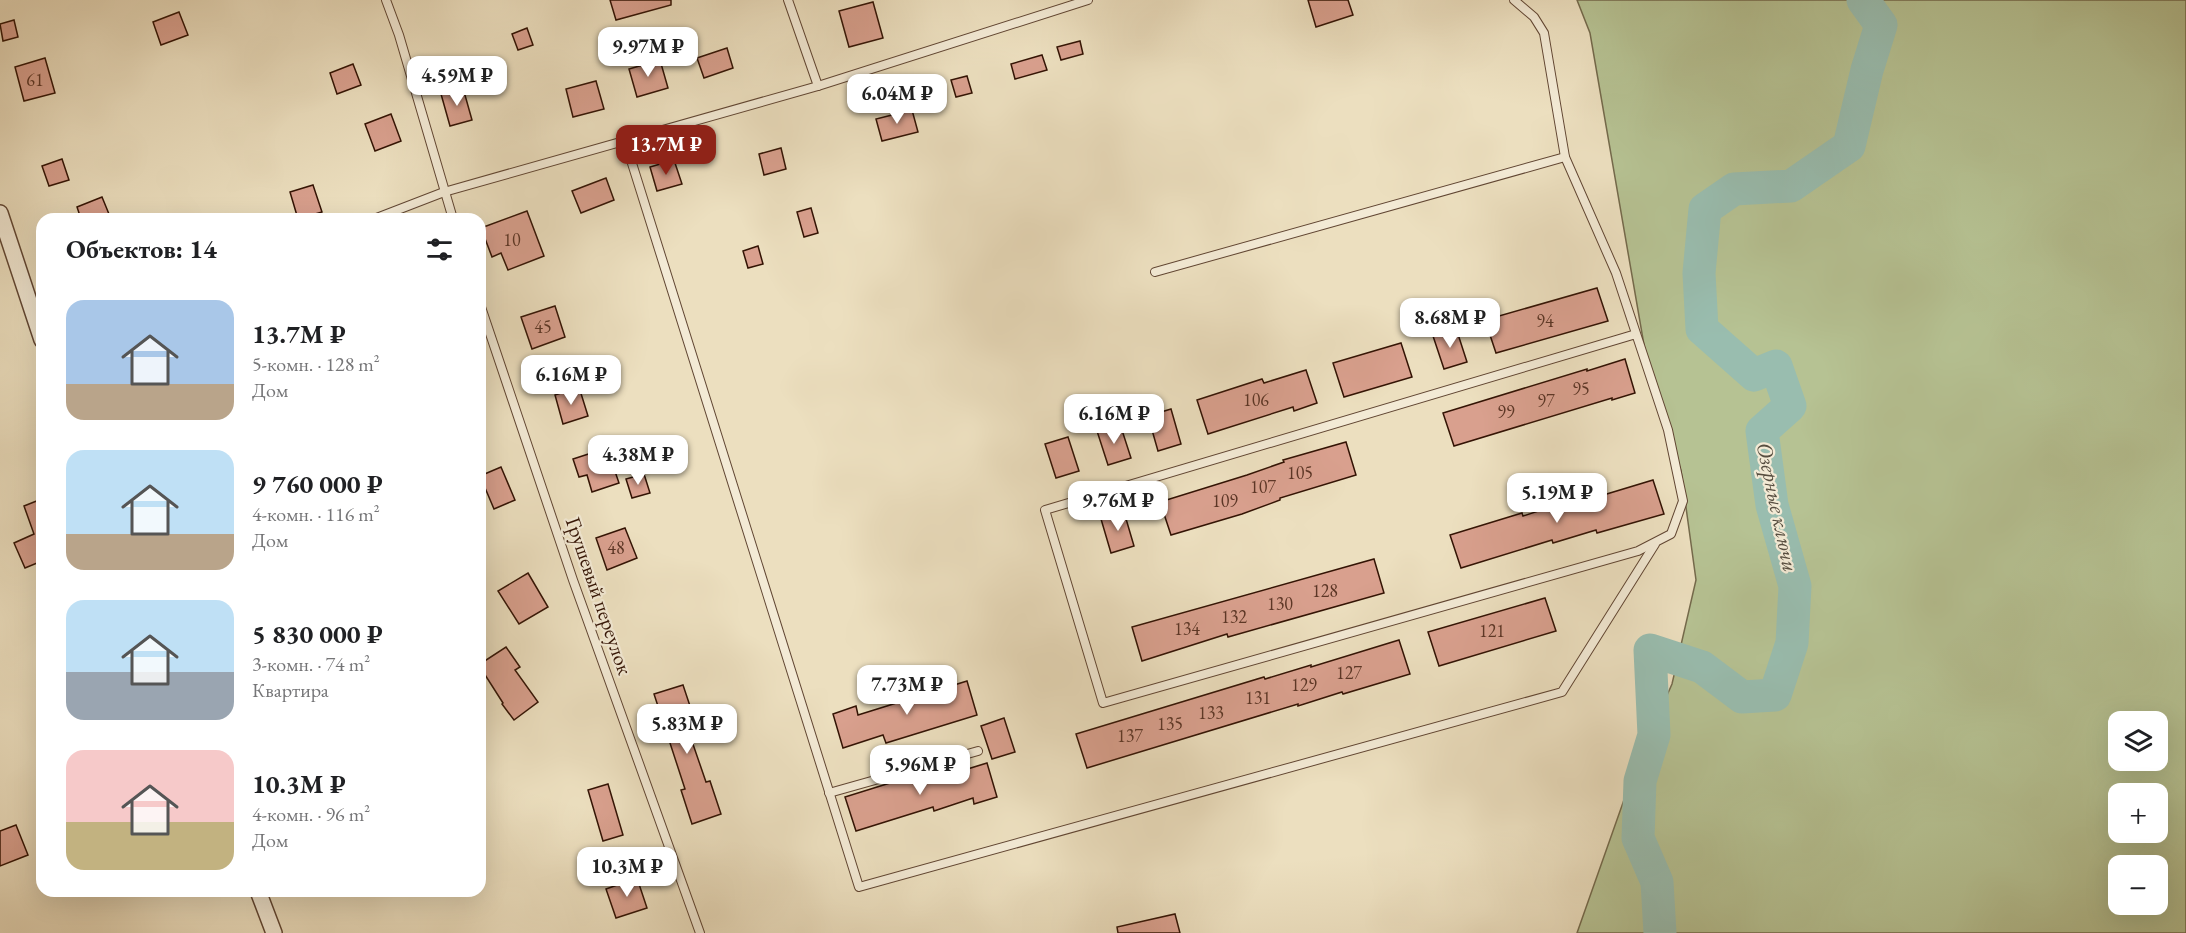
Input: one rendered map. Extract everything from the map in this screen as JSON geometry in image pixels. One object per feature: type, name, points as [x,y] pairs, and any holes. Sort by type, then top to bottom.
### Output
[{"type":"street","points":[[0,213],[36,321]]},
{"type":"street","points":[[260,897],[274,933]]},
{"type":"lane","points":[[386,0],[399,36],[451,213]]},
{"type":"lane","points":[[789,0],[818,86]]},
{"type":"lane","points":[[390,213],[444,192],[818,86],[1088,0]]},
{"type":"lane","points":[[1514,0],[1534,18],[1544,33],[1565,157],[1616,273],[1668,430],[1683,501],[1671,534],[1638,551],[1103,703],[1045,510],[1636,334]]},
{"type":"lane","points":[[625,141],[859,887],[1562,692],[1656,542]]},
{"type":"lane","points":[[1155,272],[1565,157]]},
{"type":"lane","name":"Грушевый переулок","points":[[486,322],[573,580],[700,933]]},
{"type":"lane","points":[[829,793],[978,750]]},
{"type":"green space","points":[[1577,0],[2186,0],[2186,933],[1577,933],[1637,763],[1672,684],[1696,580],[1681,471],[1648,368],[1590,33]]},
{"type":"building","points":[[610,0],[671,0],[671,5],[616,20]]},
{"type":"building","points":[[1308,0],[1348,0],[1353,15],[1316,27]]},
{"type":"building","points":[[873,2],[883,38],[849,47],[839,11]]},
{"type":"building","points":[[179,12],[188,35],[161,45],[153,22]]},
{"type":"building","points":[[14,20],[18,37],[3,41],[0,24]]},
{"type":"building","points":[[527,28],[533,45],[518,50],[512,34]]},
{"type":"building","points":[[1080,41],[1083,54],[1061,60],[1057,47]]},
{"type":"building","points":[[727,48],[733,68],[704,78],[697,58]]},
{"type":"building","points":[[1042,55],[1047,70],[1015,79],[1011,64]]},
{"type":"building","points":[[45,58],[55,93],[24,101],[15,67]]},
{"type":"building","points":[[660,60],[668,88],[637,97],[629,69]]},
{"type":"building","points":[[353,64],[361,85],[337,94],[330,73]]},
{"type":"building","points":[[967,76],[972,93],[956,97],[951,80]]},
{"type":"building","points":[[596,81],[604,109],[573,117],[566,89]]},
{"type":"building","points":[[463,88],[472,120],[450,126],[441,94]]},
{"type":"building","points":[[912,110],[918,132],[882,141],[876,119]]},
{"type":"building","points":[[391,114],[401,141],[375,151],[365,124]]},
{"type":"building","points":[[781,148],[786,169],[764,175],[759,154]]},
{"type":"building","points":[[62,159],[69,180],[49,186],[42,166]]},
{"type":"building","points":[[674,160],[682,184],[657,191],[650,167]]},
{"type":"building","points":[[606,178],[614,200],[581,213],[572,191]]},
{"type":"building","points":[[313,185],[322,212],[296,213],[290,192]]},
{"type":"building","points":[[102,197],[109,213],[79,213],[77,207]]},
{"type":"building","points":[[811,208],[818,233],[804,237],[797,212]]},
{"type":"building","points":[[527,211],[544,256],[508,270],[501,253],[492,257],[486,241],[486,226]]},
{"type":"building","points":[[758,246],[763,264],[748,268],[743,251]]},
{"type":"building","points":[[1597,288],[1608,321],[1496,353],[1485,320]]},
{"type":"building","points":[[555,306],[565,337],[532,349],[521,317]]},
{"type":"building","points":[[1456,328],[1467,362],[1444,369],[1433,336]]},
{"type":"building","points":[[1401,343],[1412,377],[1344,397],[1333,363]]},
{"type":"building","points":[[1625,359],[1635,393],[1454,446],[1443,413]]},
{"type":"building","points":[[1306,370],[1317,403],[1294,411],[1293,407],[1208,434],[1197,400],[1262,379],[1264,383]]},
{"type":"building","points":[[579,387],[588,416],[563,424],[555,395]]},
{"type":"building","points":[[1171,409],[1181,444],[1158,451],[1148,416]]},
{"type":"building","points":[[1120,424],[1131,458],[1108,465],[1097,431]]},
{"type":"building","points":[[1068,437],[1079,471],[1056,478],[1045,444]]},
{"type":"building","points":[[1346,442],[1356,475],[1280,498],[1280,500],[1242,514],[1171,535],[1160,502],[1247,475],[1284,462],[1283,460]]},
{"type":"building","points":[[607,448],[619,483],[592,492],[587,475],[579,477],[573,459]]},
{"type":"building","points":[[501,467],[515,500],[494,509],[486,490],[486,473]]},
{"type":"building","points":[[644,474],[650,493],[632,498],[626,479]]},
{"type":"building","points":[[1653,480],[1664,514],[1597,533],[1596,530],[1553,543],[1552,540],[1461,568],[1450,535],[1566,502],[1567,506]]},
{"type":"building","points":[[36,501],[36,563],[25,568],[14,543],[34,534],[24,506]]},
{"type":"building","points":[[1124,512],[1134,546],[1111,553],[1101,519]]},
{"type":"building","points":[[625,528],[637,558],[607,570],[596,538]]},
{"type":"building","points":[[1374,559],[1384,593],[1228,637],[1227,634],[1142,661],[1132,627]]},
{"type":"building","points":[[528,573],[548,607],[519,624],[498,591]]},
{"type":"building","points":[[1545,598],[1556,631],[1439,666],[1428,632]]},
{"type":"building","points":[[1399,640],[1410,674],[1298,706],[1298,704],[1087,768],[1076,734],[1264,677],[1265,679],[1311,665],[1311,667]]},
{"type":"building","points":[[506,647],[520,667],[515,670],[538,702],[514,720],[486,676],[486,660]]},
{"type":"building","points":[[967,681],[977,715],[886,743],[883,735],[843,748],[833,714],[856,706],[858,715]]},
{"type":"building","points":[[683,685],[694,718],[685,721],[706,782],[710,781],[721,814],[692,824],[681,790],[685,789],[654,694]]},
{"type":"building","points":[[1004,718],[1015,752],[992,759],[981,726]]},
{"type":"building","points":[[987,763],[997,797],[974,804],[973,798],[934,811],[933,807],[856,831],[845,797],[906,778],[907,782],[946,769],[948,775]]},
{"type":"building","points":[[608,784],[623,835],[603,841],[588,790]]},
{"type":"building","points":[[16,825],[28,855],[0,866],[0,831]]},
{"type":"building","points":[[637,878],[647,908],[616,918],[606,889]]},
{"type":"building","points":[[1175,914],[1180,933],[1118,933],[1117,927]]},
{"type":"waterway","name":"Озерные ключи","points":[[1660,933],[1657,882],[1638,838],[1640,781],[1654,735],[1650,650],[1702,667],[1742,697],[1775,695],[1792,643],[1795,586],[1772,505],[1762,431],[1790,406],[1776,366],[1754,375],[1702,329],[1699,273],[1705,209],[1734,189],[1791,186],[1849,146],[1867,70],[1881,25],[1863,0]]}]
